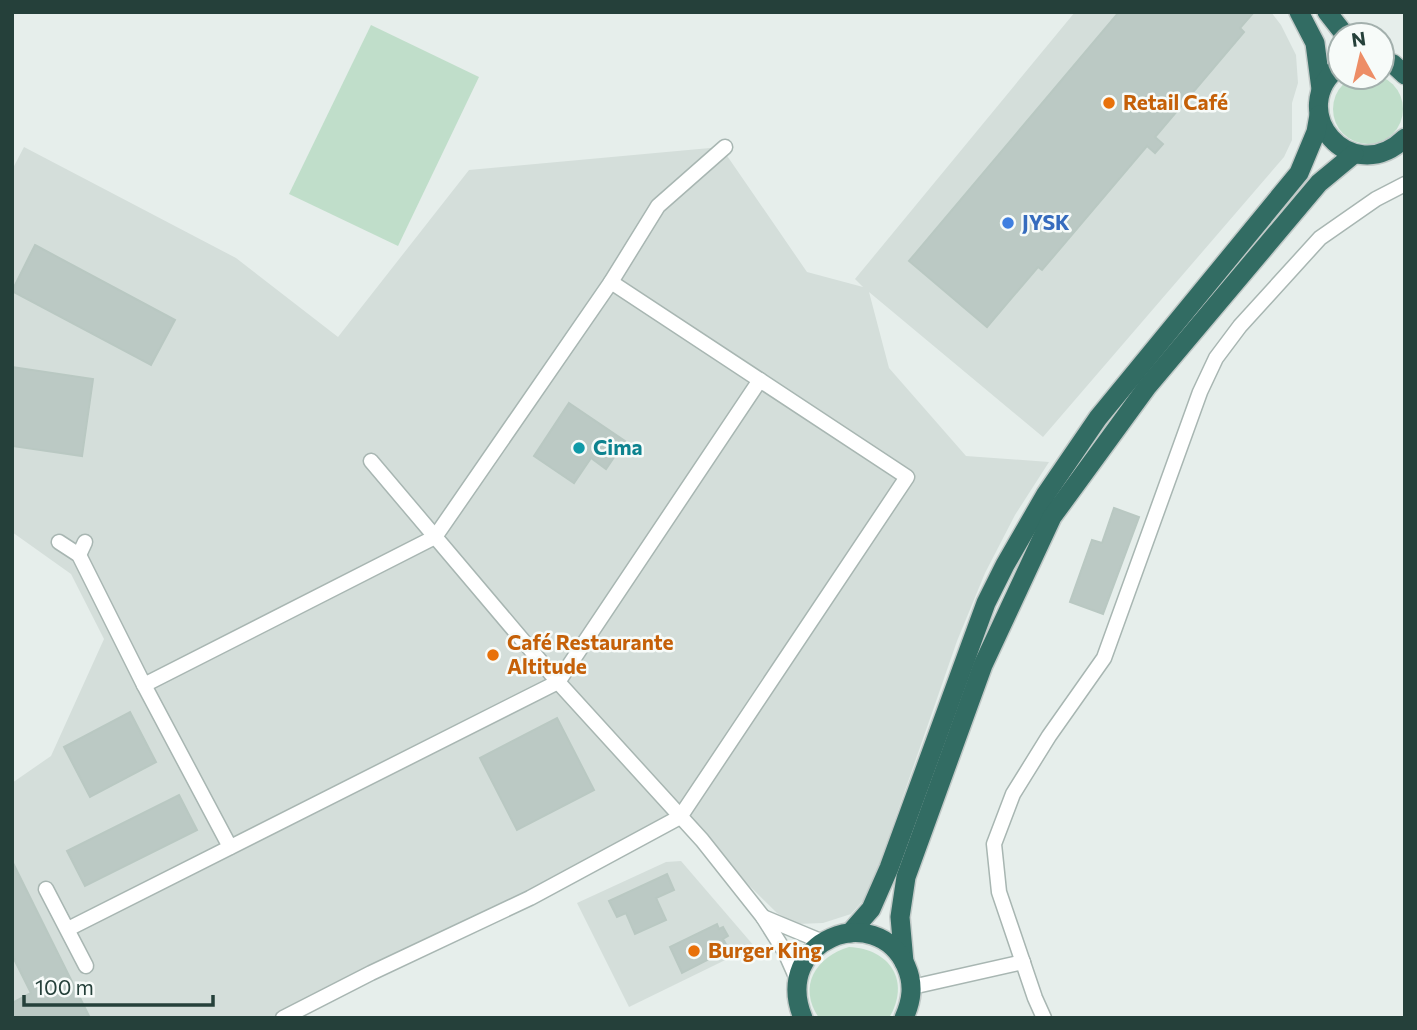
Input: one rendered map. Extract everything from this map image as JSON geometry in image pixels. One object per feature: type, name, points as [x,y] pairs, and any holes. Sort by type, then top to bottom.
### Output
[{"type":"highway","points":[[850,933],[871,909],[889,868],[986,603],[1046,494],[1098,418],[1299,173],[1317,132],[1321,89],[1315,43],[1300,12]]},
{"type":"highway","points":[[1321,89],[1326,80]]},
{"type":"highway","points":[[1319,115],[1331,140],[1341,149],[1354,154],[1382,154],[1401,146]]},
{"type":"highway","points":[[904,1018],[912,987],[904,961],[900,917],[906,877],[983,665],[1052,517],[1147,387],[1319,183],[1354,154]]},
{"type":"highway","points":[[803,1018],[796,992],[797,979],[802,964],[822,942],[850,933],[866,934],[881,939],[904,961]]},
{"type":"street","points":[[144,685],[435,537],[611,282],[658,206],[725,147]]},
{"type":"street","points":[[1044,1018],[999,892],[995,844],[1013,794],[1049,736],[1104,658],[1200,392],[1216,358],[1320,238],[1376,199],[1405,184]]},
{"type":"street","points":[[283,1018],[530,898],[681,817],[907,477],[611,282]]},
{"type":"street","points":[[68,929],[558,682],[760,380]]},
{"type":"street","points":[[371,461],[558,682],[681,817],[763,917],[785,951],[797,979]]},
{"type":"street","points":[[59,542],[82,549],[144,685],[230,847]]},
{"type":"street","points":[[46,889],[86,966]]},
{"type":"street","points":[[763,917],[822,942]]},
{"type":"street","points":[[912,987],[1023,962]]},
{"type":"shaded area","points":[[1075,12],[1271,12],[1281,25],[1296,55],[1298,83],[1292,103],[1292,140],[1284,157],[1043,437],[869,292],[889,368],[966,456],[1049,462],[1015,515],[985,573],[957,641],[869,894],[851,914],[823,923],[797,924],[777,913],[680,817],[283,1018],[12,1018],[12,783],[51,756],[104,639],[71,574],[12,532],[12,170],[24,147],[236,258],[338,337],[469,170],[721,147],[807,272],[863,287],[855,279]]},
{"type":"shaded area","points":[[681,861],[754,946],[629,1007],[577,903],[666,862]]},
{"type":"green space","points":[[371,25],[479,77],[398,246],[289,194]]},
{"type":"green space","points":[[1396,88],[1403,102],[1403,116],[1397,129],[1388,138],[1375,144],[1361,144],[1348,138],[1339,129],[1333,116],[1333,102],[1338,91],[1396,91]]},
{"type":"green space","points":[[849,947],[876,954],[893,969],[898,992],[889,1018],[819,1018],[810,995],[813,974],[827,958]]},
{"type":"building","points":[[1119,12],[1254,12],[1240,28],[1244,32],[1155,137],[1163,144],[1155,153],[1147,146],[1042,270],[1038,267],[987,327],[909,261]]},
{"type":"building","points":[[35,245],[175,320],[151,365],[12,291]]},
{"type":"building","points":[[12,367],[93,379],[82,456],[12,446]]},
{"type":"building","name":"Cima","points":[[569,403],[625,441],[606,469],[591,458],[574,483],[534,456]]},
{"type":"building","points":[[1114,508],[1139,517],[1103,614],[1070,602],[1092,540],[1102,543]]},
{"type":"building","points":[[130,712],[156,762],[90,797],[64,747]]},
{"type":"building","points":[[557,718],[594,790],[517,830],[480,758]]},
{"type":"building","points":[[179,795],[197,830],[85,886],[67,851]]},
{"type":"building","points":[[12,861],[90,1018],[12,1018],[12,1003],[31,993],[12,955]]},
{"type":"building","points":[[667,874],[674,890],[656,898],[666,920],[635,934],[626,913],[617,917],[609,901]]},
{"type":"building","name":"Burger King","points":[[717,924],[719,929],[723,927],[728,936],[723,939],[727,946],[707,955],[709,959],[682,973],[670,947]]},
{"type":"place","name":"Retail Café","points":[[1109,103]]},
{"type":"place","name":"JYSK","points":[[1008,223]]},
{"type":"place","name":"Cima","points":[[579,448]]},
{"type":"place","name":"Café Restaurante Altitude","points":[[493,655]]},
{"type":"place","name":"Burger King","points":[[694,951]]}]
